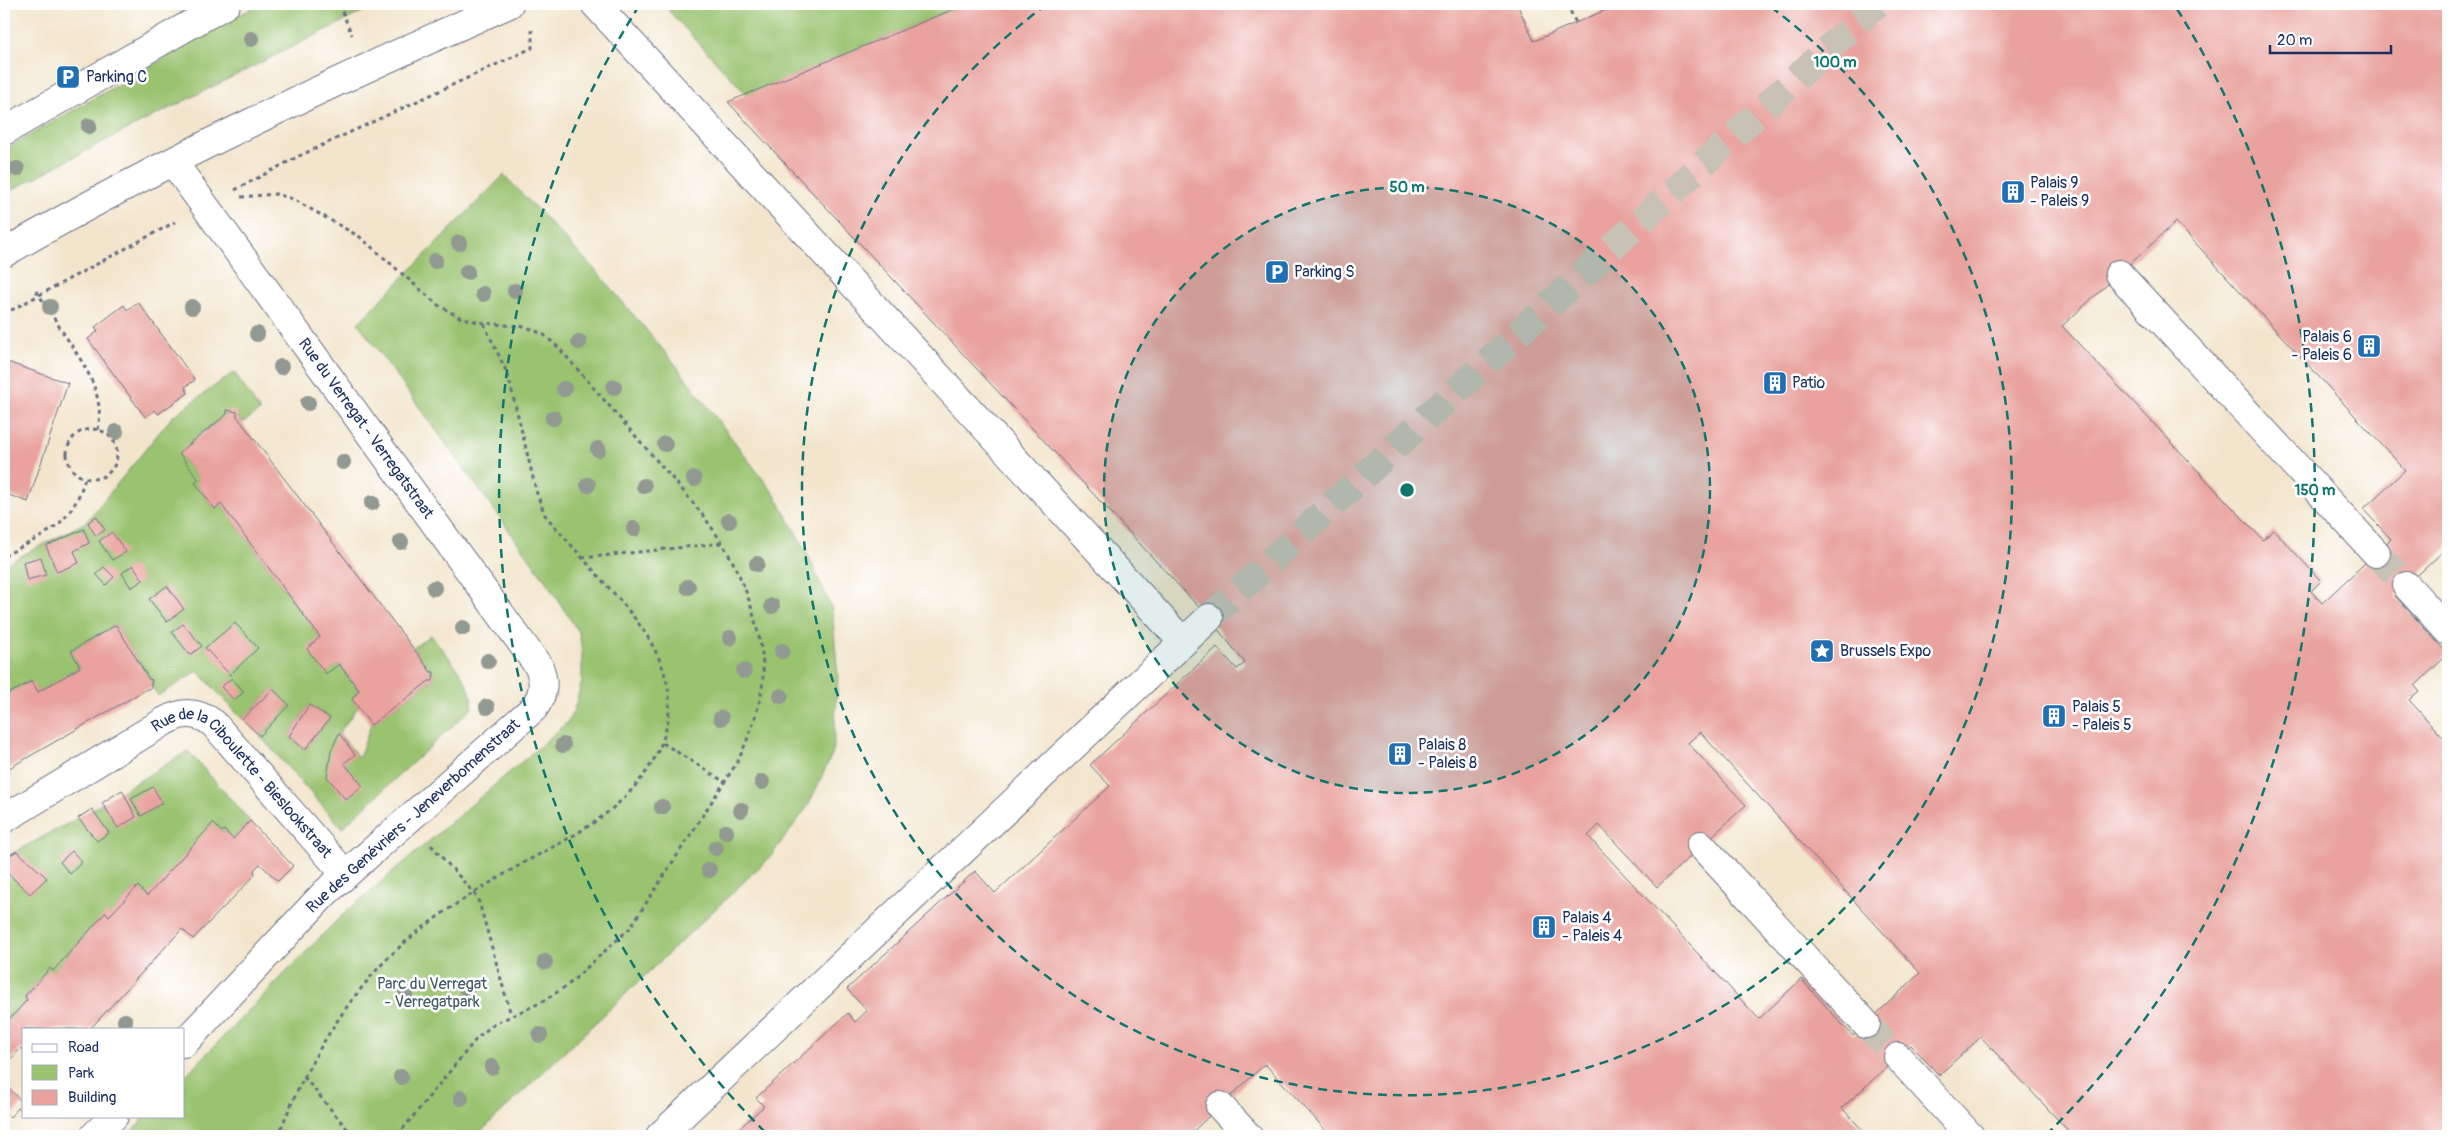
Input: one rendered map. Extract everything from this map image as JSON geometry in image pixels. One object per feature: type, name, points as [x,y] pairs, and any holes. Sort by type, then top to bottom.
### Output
[{"type":"street","points":[[4,131],[226,4]]},
{"type":"street","points":[[4,254],[173,162],[366,67],[509,4]]},
{"type":"street","points":[[595,4],[1183,642]]},
{"type":"street","name":"Rue du Verregat - Verregatstraat","points":[[173,162],[539,667],[543,678],[540,700]]},
{"type":"street","points":[[2119,274],[2376,553]]},
{"type":"street","points":[[2407,586],[2448,631]]},
{"type":"street","points":[[660,1136],[1209,618]]},
{"type":"street","name":"Rue des Genévriers - Jeneverbomenstraat","points":[[185,1042],[303,915],[345,874],[534,708],[540,700]]},
{"type":"street","name":"Rue de la Ciboulette - Bieslookstraat","points":[[4,818],[169,719],[184,713],[194,714],[213,722],[345,874]]},
{"type":"street","points":[[1701,845],[1866,1024]]},
{"type":"street","points":[[1898,1057],[1970,1136]]},
{"type":"street","points":[[1220,1106],[1248,1136]]},
{"type":"street","points":[[94,1136],[112,1118]]},
{"type":"path","points":[[1567,4],[1576,23]]},
{"type":"path","points":[[4,314],[37,293],[299,156],[532,48],[533,23]]},
{"type":"path","points":[[236,198],[276,194],[293,199],[360,237],[438,306],[462,318],[484,323],[526,327],[543,334],[558,347],[708,519],[723,543],[750,598],[760,644],[763,676],[758,708],[746,744],[738,761],[723,781],[630,928],[568,985],[542,1002],[511,1014],[477,1038],[397,1136]]},
{"type":"path","points":[[37,293],[87,369],[95,387],[100,419],[98,430]]},
{"type":"path","points":[[98,430],[111,438],[117,452],[116,460],[108,474],[94,479],[85,478],[72,468],[67,451],[70,443],[82,431],[98,430]]},
{"type":"path","points":[[4,556],[53,529],[70,512],[79,498],[85,478]]},
{"type":"path","points":[[582,558],[723,543]]},
{"type":"path","points":[[663,743],[723,781]]},
{"type":"path","points":[[427,841],[474,893],[479,902],[511,1014]]},
{"type":"path","points":[[304,1077],[353,1136]]},
{"type":"green space","points":[[259,4],[378,4],[114,136],[4,194],[4,150]]},
{"type":"green space","points":[[682,4],[966,4],[747,95],[668,10]]},
{"type":"green space","name":"Parc du Verregat - Verregatpark","points":[[504,175],[599,274],[675,364],[775,495],[806,551],[832,609],[838,677],[833,752],[808,806],[771,856],[476,1136],[127,1136],[144,1118],[185,1118],[185,1076],[339,918],[567,723],[574,710],[582,682],[582,651],[579,633],[543,577],[358,323]]},
{"type":"green space","points":[[234,372],[260,411],[242,423],[237,416],[227,414],[191,441],[192,443],[179,453],[199,480],[195,483],[215,509],[221,504],[320,637],[326,673],[339,664],[359,690],[352,699],[358,707],[339,733],[359,758],[371,725],[429,681],[433,681],[434,672],[431,672],[413,648],[431,635],[458,669],[469,688],[472,708],[342,828],[260,736],[289,706],[273,689],[242,719],[198,671],[158,696],[151,685],[152,680],[149,679],[116,625],[71,651],[80,667],[38,692],[31,681],[4,695],[4,565],[86,522],[172,417]],"holes":[[[309,705],[330,718],[305,750],[289,736]]]},
{"type":"green space","points":[[188,751],[250,821],[233,839],[224,830],[222,832],[213,824],[147,896],[137,887],[109,916],[106,913],[53,971],[50,968],[25,996],[27,1000],[4,1025],[4,858],[78,818]]},
{"type":"building","points":[[966,4],[1517,4],[1534,41],[1619,4],[2448,4],[2448,547],[2395,596],[2448,654],[2415,686],[2419,691],[2409,700],[2448,743],[2448,1136],[2073,1136],[1981,1037],[1939,1075],[1911,1045],[1842,1108],[1868,1136],[1331,1136],[1265,1064],[1188,1136],[731,1136],[764,1106],[756,1098],[848,1013],[855,1022],[867,1011],[847,989],[975,871],[995,893],[1110,786],[1090,765],[1217,647],[1237,669],[1245,663],[1209,618],[728,102]],"holes":[[[2176,222],[2405,470],[2363,509],[2391,539],[2322,603],[2311,591],[2321,581],[2274,530],[2263,540],[2062,326]],[[1700,732],[1920,973],[1853,1036],[1801,979],[1759,1019],[1588,836],[1599,825],[1657,887],[1746,805],[1688,743]]]},
{"type":"building","points":[[138,302],[195,380],[185,387],[188,393],[158,414],[155,410],[145,417],[88,339],[98,331],[95,327],[124,305],[127,310]]},
{"type":"building","points":[[7,362],[68,383],[28,502],[4,493],[4,373]]},
{"type":"building","points":[[227,410],[237,412],[237,416],[242,423],[431,672],[434,672],[433,681],[429,681],[371,725],[352,699],[359,690],[339,664],[326,674],[307,649],[320,637],[221,504],[215,509],[195,483],[199,480],[179,453],[227,414]]},
{"type":"building","points":[[96,516],[105,530],[96,536],[88,523]]},
{"type":"building","points":[[84,529],[89,543],[74,551],[79,563],[57,572],[46,546]]},
{"type":"building","points":[[112,532],[126,552],[112,560],[99,541]]},
{"type":"building","points":[[41,557],[46,575],[27,580],[23,562]]},
{"type":"building","points":[[133,565],[143,580],[131,588],[122,573]]},
{"type":"building","points":[[104,567],[114,577],[106,585],[96,574]]},
{"type":"building","points":[[167,586],[184,609],[167,622],[149,599]]},
{"type":"building","points":[[235,623],[258,648],[230,675],[205,648]]},
{"type":"building","points":[[183,624],[202,646],[190,655],[172,632]]},
{"type":"building","points":[[116,625],[149,679],[152,680],[150,689],[4,771],[4,696],[32,681],[38,692],[69,674],[80,667],[71,651]]},
{"type":"building","points":[[232,678],[244,692],[234,700],[221,687]]},
{"type":"building","points":[[273,689],[289,705],[260,736],[242,719]]},
{"type":"building","points":[[309,705],[330,718],[305,750],[289,736]]},
{"type":"building","points":[[339,733],[355,755],[344,763],[363,786],[346,800],[327,777],[331,751]]},
{"type":"building","points":[[153,787],[162,803],[141,816],[131,799]]},
{"type":"building","points":[[122,790],[136,817],[118,828],[102,803]]},
{"type":"building","points":[[92,809],[109,833],[97,841],[78,818]]},
{"type":"building","points":[[250,821],[293,866],[278,881],[260,864],[254,870],[255,875],[193,939],[182,929],[91,1028],[22,1028],[22,1049],[4,1066],[4,1025],[27,1000],[25,996],[50,968],[53,971],[106,912],[109,916],[138,886],[147,896],[213,823],[233,839]]},
{"type":"building","points":[[17,851],[47,878],[30,894],[4,870],[4,858]]},
{"type":"building","points":[[72,851],[82,862],[70,874],[60,862]]},
{"type":"building","points":[[4,1083],[22,1104],[10,1117],[4,1113]]},
{"type":"tunnel","points":[[1209,618],[1877,4]]},
{"type":"tunnel","points":[[2376,553],[2407,586]]},
{"type":"tunnel","points":[[1866,1024],[1898,1057]]},
{"type":"place","name":"Parking C","points":[[68,77]]},
{"type":"place","name":"Palais 9 - Paleis 9","points":[[2013,192]]},
{"type":"place","name":"Parking S","points":[[1277,272]]},
{"type":"place","name":"Palais 6 - Paleis 6","points":[[2369,346]]},
{"type":"place","name":"Patio","points":[[1775,383]]},
{"type":"place","name":"Brussels Expo","points":[[1822,651]]},
{"type":"place","name":"Palais 5 - Paleis 5","points":[[2054,716]]},
{"type":"place","name":"Palais 8 - Paleis 8","points":[[1400,754]]},
{"type":"place","name":"Palais 4 - Paleis 4","points":[[1544,927]]}]
